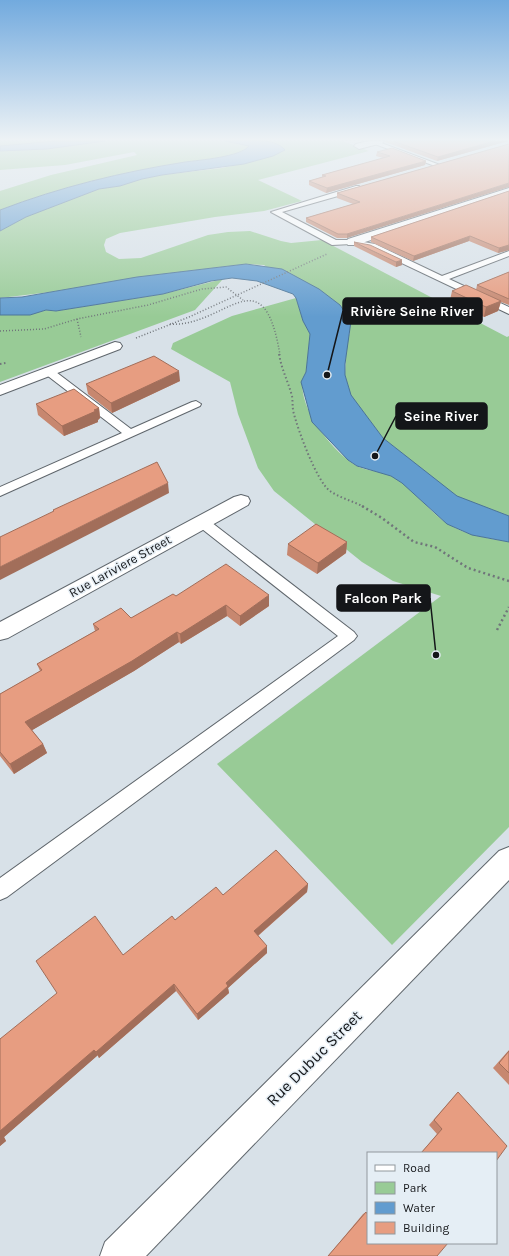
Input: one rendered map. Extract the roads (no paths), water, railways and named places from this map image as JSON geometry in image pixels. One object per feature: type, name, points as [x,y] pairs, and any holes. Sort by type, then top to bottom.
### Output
[{"type":"street","points":[[352,242],[482,200]]},
{"type":"street","points":[[0,390],[115,346]]},
{"type":"street","name":"Rue Lariviere Street","points":[[0,632],[241,501]]},
{"type":"street","name":"Rue Dubuc Street","points":[[118,1256],[506,868]]},
{"type":"lane","points":[[316,200],[275,212],[336,243],[352,242],[372,246],[509,311]]},
{"type":"lane","points":[[442,279],[509,253]]},
{"type":"lane","points":[[48,371],[130,434]]},
{"type":"lane","points":[[0,492],[196,404]]},
{"type":"lane","points":[[0,890],[349,636],[202,522]]},
{"type":"water","points":[[30,200],[71,200],[26,217],[0,231],[0,210]]},
{"type":"water","points":[[246,264],[282,269],[319,289],[340,305],[351,321],[345,364],[345,375],[351,395],[383,438],[457,496],[509,516],[509,542],[472,535],[447,524],[402,483],[391,476],[357,466],[348,460],[312,422],[301,382],[306,372],[310,334],[303,321],[296,298],[293,294],[257,281],[232,278],[211,281],[163,294],[56,311],[46,310],[30,315],[0,315],[0,298],[22,297],[137,277]]},
{"type":"place","name":"Rivière Seine River","points":[[327,375]]},
{"type":"place","name":"Seine River","points":[[375,456]]},
{"type":"place","name":"Falcon Park","points":[[436,655]]}]
